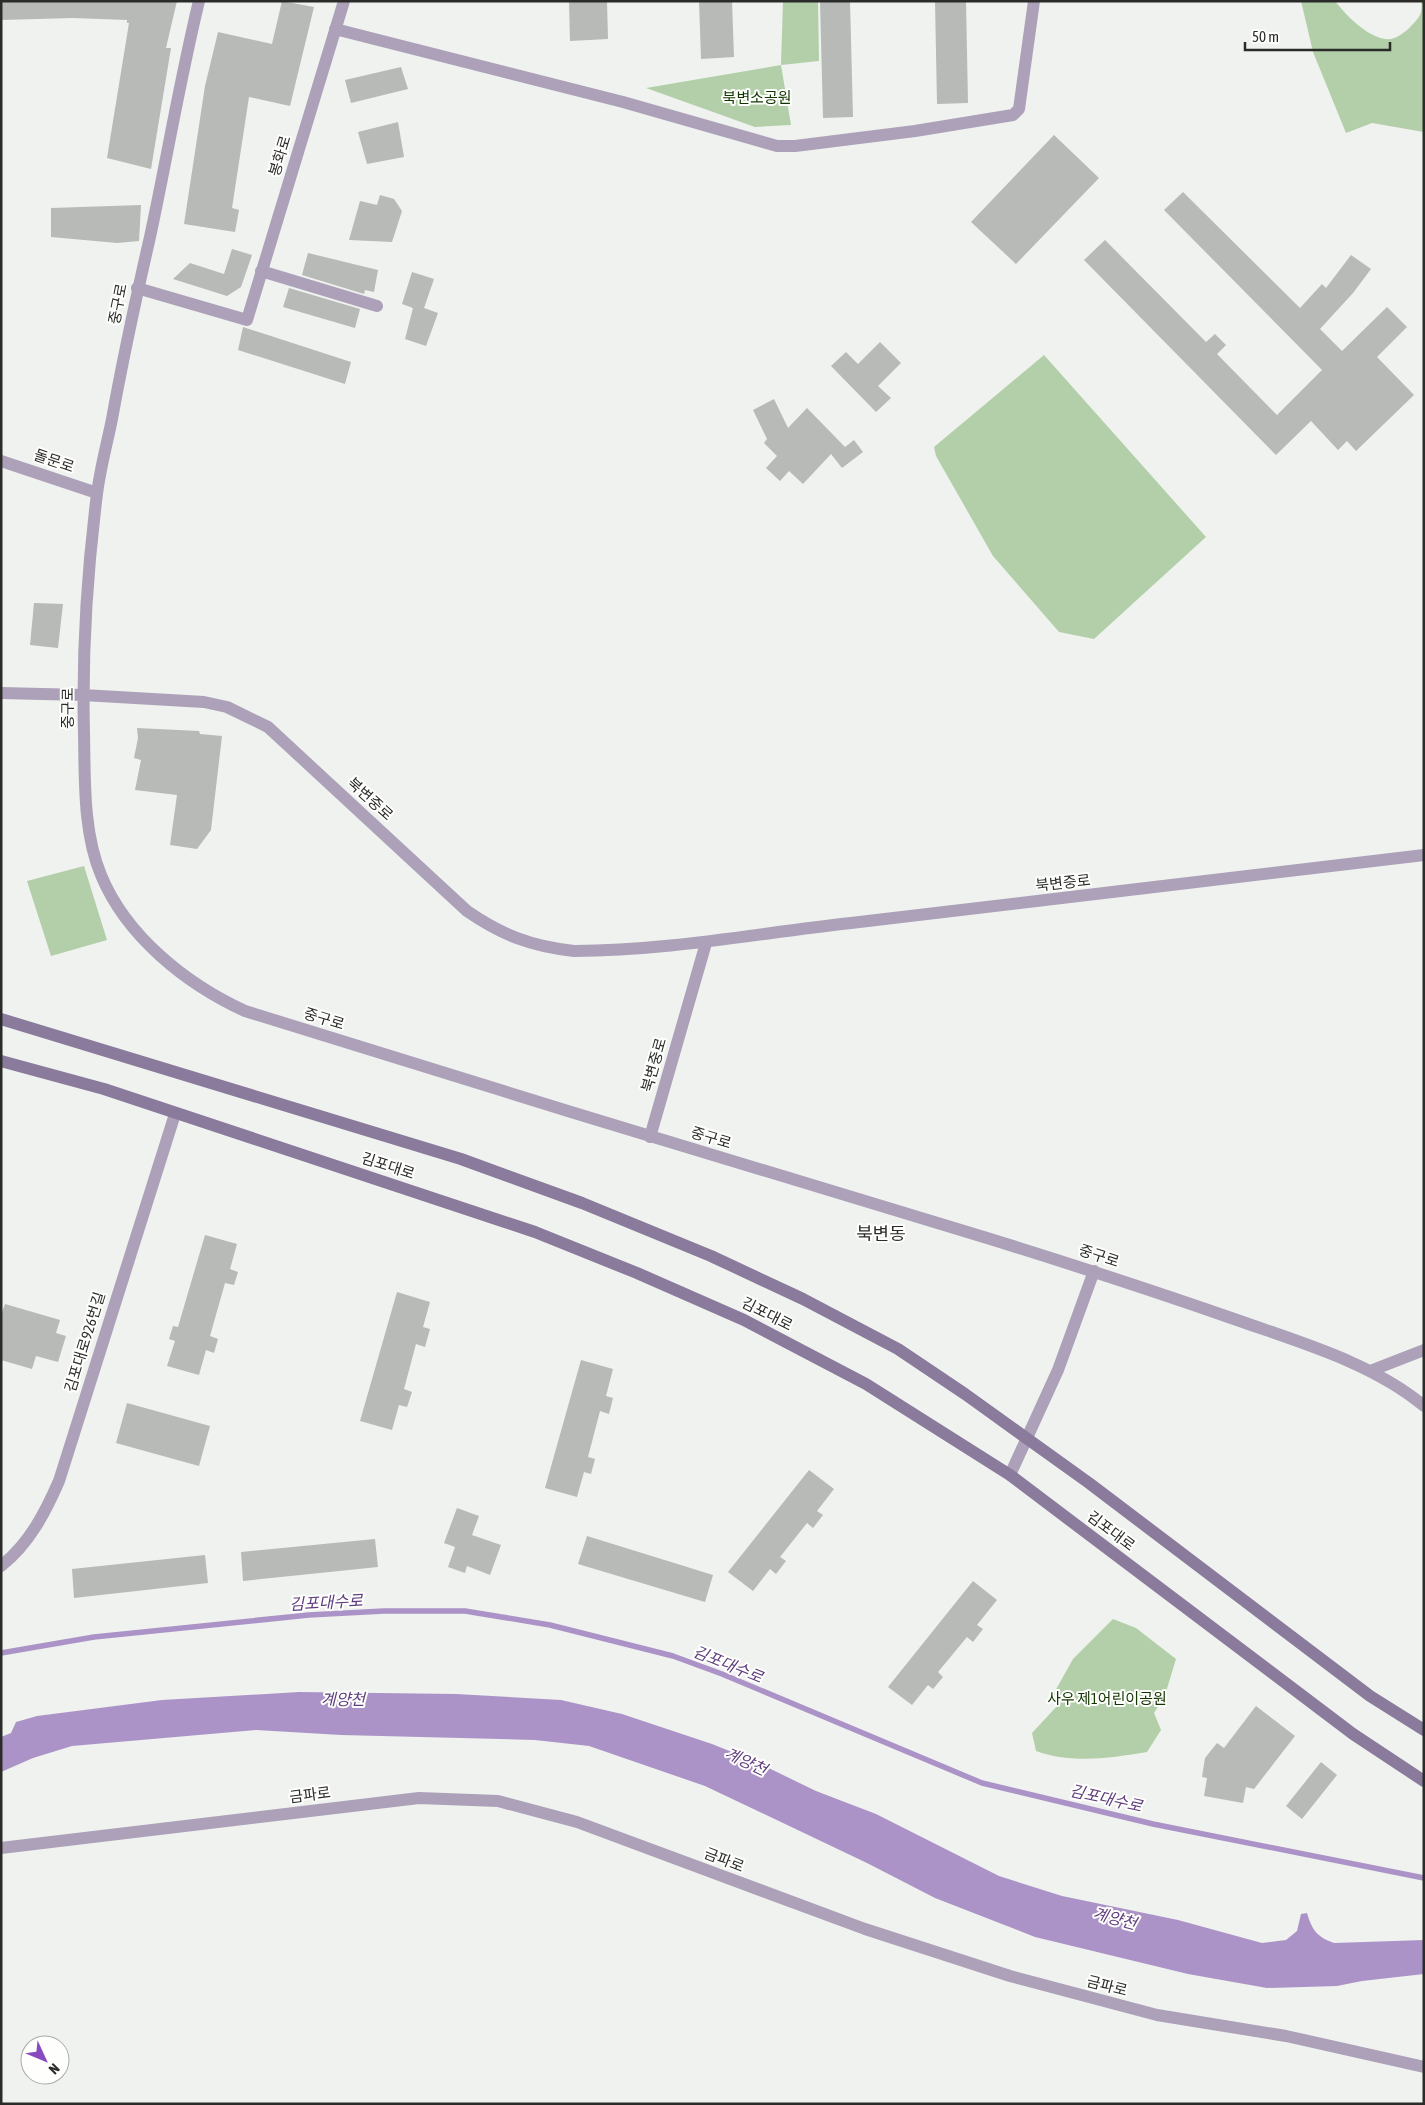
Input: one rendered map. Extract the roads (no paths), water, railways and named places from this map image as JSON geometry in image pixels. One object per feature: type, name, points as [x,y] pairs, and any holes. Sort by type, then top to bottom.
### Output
[{"type":"main road","name":"김포대로","points":[[1,1019],[461,1159],[590,1206],[711,1256],[812,1303],[898,1349],[1028,1438],[1370,1696],[1424,1730]]},
{"type":"main road","name":"김포대로","points":[[1,1061],[104,1089],[535,1232],[637,1273],[744,1320],[866,1384],[1010,1475],[1353,1734],[1424,1781]]},
{"type":"street","name":"중구로","points":[[199,1],[137,288],[97,493],[83,695],[84,772],[89,831],[97,864],[110,897],[126,918],[182,974],[219,999],[245,1011],[650,1137],[1094,1271],[1284,1337],[1370,1371],[1398,1386],[1424,1406]]},
{"type":"street","name":"봉화로","points":[[137,288],[247,320],[344,1]]},
{"type":"street","points":[[336,28],[452,57],[786,147],[915,131],[1013,115],[1019,109],[1034,1]]},
{"type":"street","points":[[261,271],[378,306]]},
{"type":"street","name":"돌문로","points":[[1,460],[97,493]]},
{"type":"street","name":"북변중로","points":[[1,693],[83,695],[204,702],[227,707],[268,727],[467,911],[493,930],[509,937],[553,949],[574,952],[706,944],[826,926],[1424,855]]},
{"type":"street","name":"북변중로","points":[[650,1137],[706,944]]},
{"type":"street","name":"김포대로926번길","points":[[1,1566],[28,1538],[44,1516],[59,1481],[175,1114]]},
{"type":"street","points":[[1010,1475],[1058,1370],[1094,1271]]},
{"type":"street","points":[[1370,1371],[1424,1350]]},
{"type":"street","name":"금파로","points":[[1,1848],[419,1798],[498,1801],[577,1822],[865,1929],[1019,1978],[1157,2015],[1286,2036],[1424,2067]]},
{"type":"water","name":"계양천","points":[[299,1692],[456,1694],[561,1700],[622,1714],[712,1744],[752,1760],[816,1791],[876,1814],[999,1876],[1062,1896],[1178,1920],[1262,1943],[1286,1940],[1297,1931],[1301,1914],[1307,1913],[1316,1932],[1334,1943],[1424,1940],[1424,1974],[1362,1981],[1337,1986],[1267,1988],[1188,1974],[1035,1937],[935,1898],[867,1863],[705,1786],[589,1746],[535,1740],[341,1735],[256,1730],[72,1746],[33,1758],[1,1772],[1,1737],[11,1733],[16,1722],[37,1716],[162,1700]]},
{"type":"waterway","name":"김포대수로","points":[[1,1653],[94,1637],[309,1615],[384,1611],[465,1611],[550,1625],[673,1656],[722,1674],[982,1783],[1153,1824],[1424,1878]]},
{"type":"district","name":"북변동","points":[[881,1234]]},
{"type":"park label","name":"북변소공원","points":[[757,98]]},
{"type":"park label","name":"사우 제1어린이공원","points":[[1107,1699]]}]
